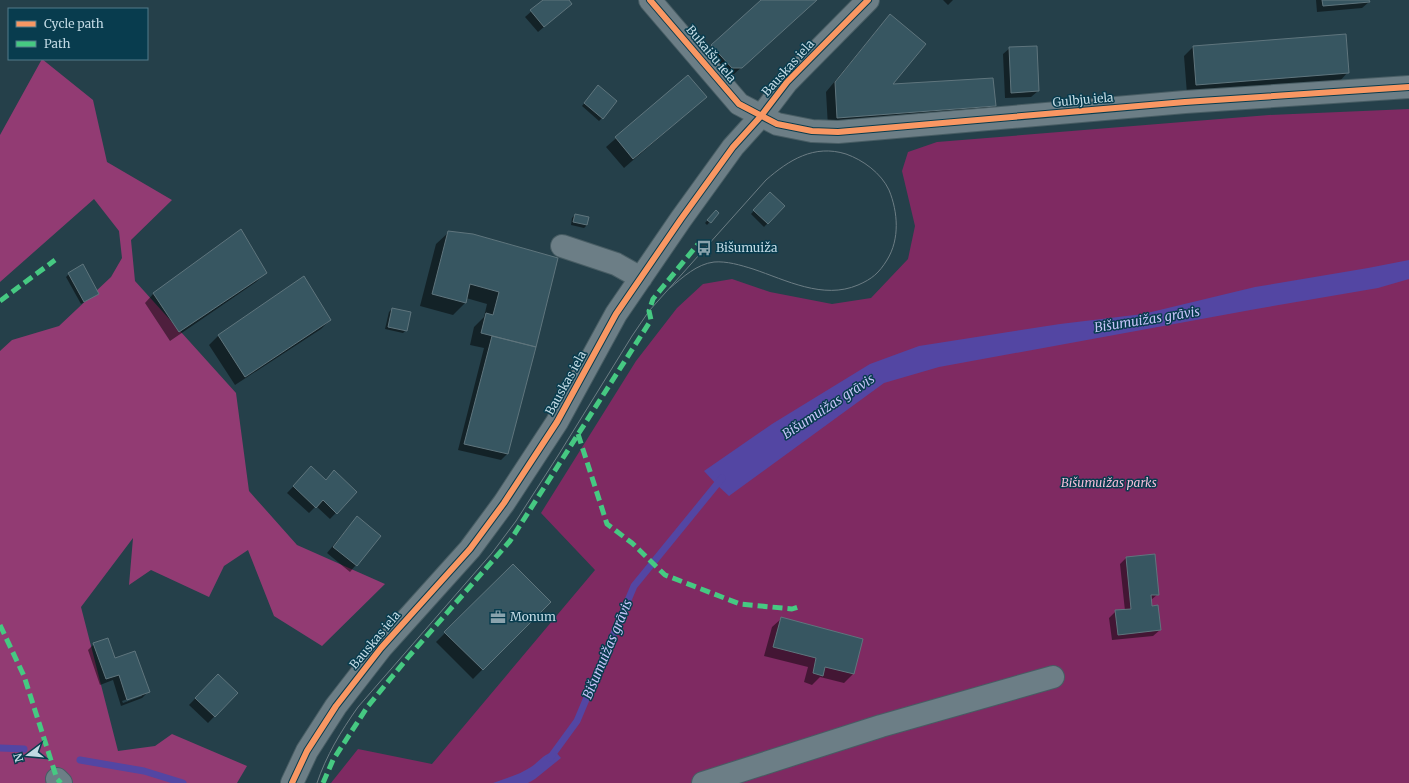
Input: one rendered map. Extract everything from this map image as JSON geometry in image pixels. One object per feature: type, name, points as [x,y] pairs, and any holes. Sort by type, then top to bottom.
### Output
[{"type":"street","name":"Bukaišu iela","points":[[650,0],[739,104],[761,116]]},
{"type":"street","name":"Bauskas iela","points":[[292,783],[307,751],[336,706],[381,648],[470,549],[504,503],[557,422],[616,314],[733,147],[761,116],[787,82],[868,0]]},
{"type":"street","name":"Gulbju iela","points":[[761,116],[777,124],[805,130],[838,132],[1185,102],[1409,87]]},
{"type":"street","points":[[562,246],[616,264],[641,278]]},
{"type":"street","points":[[703,783],[881,726],[1053,677]]},
{"type":"green space","name":"Bišumuižas parks","points":[[1409,109],[1409,783],[331,783],[358,749],[432,764],[595,570],[541,513],[636,361],[677,308],[703,284],[732,279],[770,292],[832,304],[871,298],[908,259],[915,226],[902,171],[908,152],[937,142],[1269,115]]},
{"type":"shaded area","points":[[41,60],[93,100],[107,162],[172,200],[131,240],[135,281],[236,393],[249,491],[297,545],[385,584],[322,646],[274,616],[248,550],[224,566],[209,597],[151,570],[129,585],[133,538],[81,607],[118,751],[155,746],[172,734],[247,766],[237,783],[0,783],[0,351],[12,340],[59,326],[111,277],[122,258],[119,231],[94,199],[0,282],[0,135]]},
{"type":"water","points":[[1409,260],[1409,279],[1378,288],[939,367],[884,383],[729,496],[704,471],[772,424],[870,364],[919,346],[1060,324],[1143,314],[1255,287]]},
{"type":"water","points":[[555,751],[561,758],[528,783],[493,783],[522,772],[531,767],[544,756]]},
{"type":"building","points":[[543,0],[569,0],[572,4],[544,27],[530,10]]},
{"type":"building","points":[[761,0],[817,0],[742,68],[732,68],[711,45]]},
{"type":"building","points":[[1322,0],[1369,0],[1370,2],[1323,6]]},
{"type":"building","points":[[890,14],[926,44],[893,84],[993,78],[996,106],[837,118],[835,82]]},
{"type":"building","points":[[1346,34],[1349,73],[1196,85],[1193,46]]},
{"type":"building","points":[[1037,46],[1039,91],[1011,93],[1009,47]]},
{"type":"building","points":[[688,75],[707,97],[633,159],[615,137]]},
{"type":"building","points":[[598,85],[617,101],[603,119],[584,103]]},
{"type":"building","points":[[770,192],[785,206],[768,224],[753,210]]},
{"type":"building","points":[[716,210],[719,213],[711,223],[707,220]]},
{"type":"building","points":[[575,214],[589,217],[587,225],[573,222]]},
{"type":"building","points":[[241,229],[267,273],[179,332],[153,293]]},
{"type":"building","points":[[448,231],[473,234],[558,258],[536,347],[481,333],[486,313],[493,315],[499,292],[470,284],[466,303],[432,294]]},
{"type":"building","points":[[83,264],[99,294],[84,302],[68,273]]},
{"type":"building","points":[[304,276],[331,320],[245,377],[218,335]]},
{"type":"building","points":[[392,308],[411,312],[407,331],[388,327]]},
{"type":"building","points":[[492,336],[536,347],[508,454],[464,444]]},
{"type":"building","points":[[311,466],[326,480],[334,470],[357,492],[337,514],[323,500],[316,508],[293,486]]},
{"type":"building","points":[[357,516],[381,536],[357,566],[333,547]]},
{"type":"building","points":[[1155,554],[1159,595],[1151,595],[1152,606],[1158,605],[1161,630],[1118,635],[1115,610],[1131,609],[1126,557]]},
{"type":"building","name":"Monum","points":[[513,564],[551,602],[483,670],[444,632]]},
{"type":"building","points":[[781,617],[863,639],[854,674],[825,667],[823,676],[813,673],[816,658],[773,647]]},
{"type":"building","points":[[108,638],[115,658],[135,651],[150,692],[127,700],[119,675],[106,679],[93,643]]},
{"type":"building","points":[[218,674],[238,693],[215,717],[195,698]]},
{"type":"waterway","name":"Bišumuižas grāvis","points":[[550,758],[577,721],[634,586],[722,478]]},
{"type":"waterway","name":"Bišumuižas grāvis","points":[[0,748],[24,749]]},
{"type":"waterway","name":"Bišumuižas grāvis","points":[[80,760],[144,771],[183,783]]},
{"type":"tram line","points":[[317,783],[334,744],[358,707],[492,553],[516,521],[649,311],[766,180],[793,160],[813,153],[834,151],[846,154],[871,168],[886,184],[889,190],[896,216],[896,234],[894,243],[891,252],[881,269],[871,278],[858,285],[845,289],[831,290],[805,287],[743,266],[714,262],[696,268],[670,288]]},
{"type":"marked path","points":[[323,783],[333,760],[368,706],[410,655],[510,541],[651,320],[649,311],[653,299],[698,244]]},
{"type":"marked path","points":[[0,301],[55,260]]},
{"type":"marked path","points":[[578,434],[607,524],[632,543],[665,575],[740,604],[792,609],[798,607]]},
{"type":"marked path","points":[[0,625],[24,676],[57,779],[61,783]]},
{"type":"cycle path","points":[[650,0],[739,104],[777,124],[812,131],[838,132],[1185,102],[1409,87]]},
{"type":"cycle path","points":[[292,783],[307,751],[336,706],[381,648],[470,549],[504,503],[557,422],[616,314],[681,219],[733,147],[761,116],[787,82],[868,0]]},
{"type":"place","name":"Bišumuiža","points":[[704,248]]},
{"type":"place","name":"Monum","points":[[498,617]]}]
